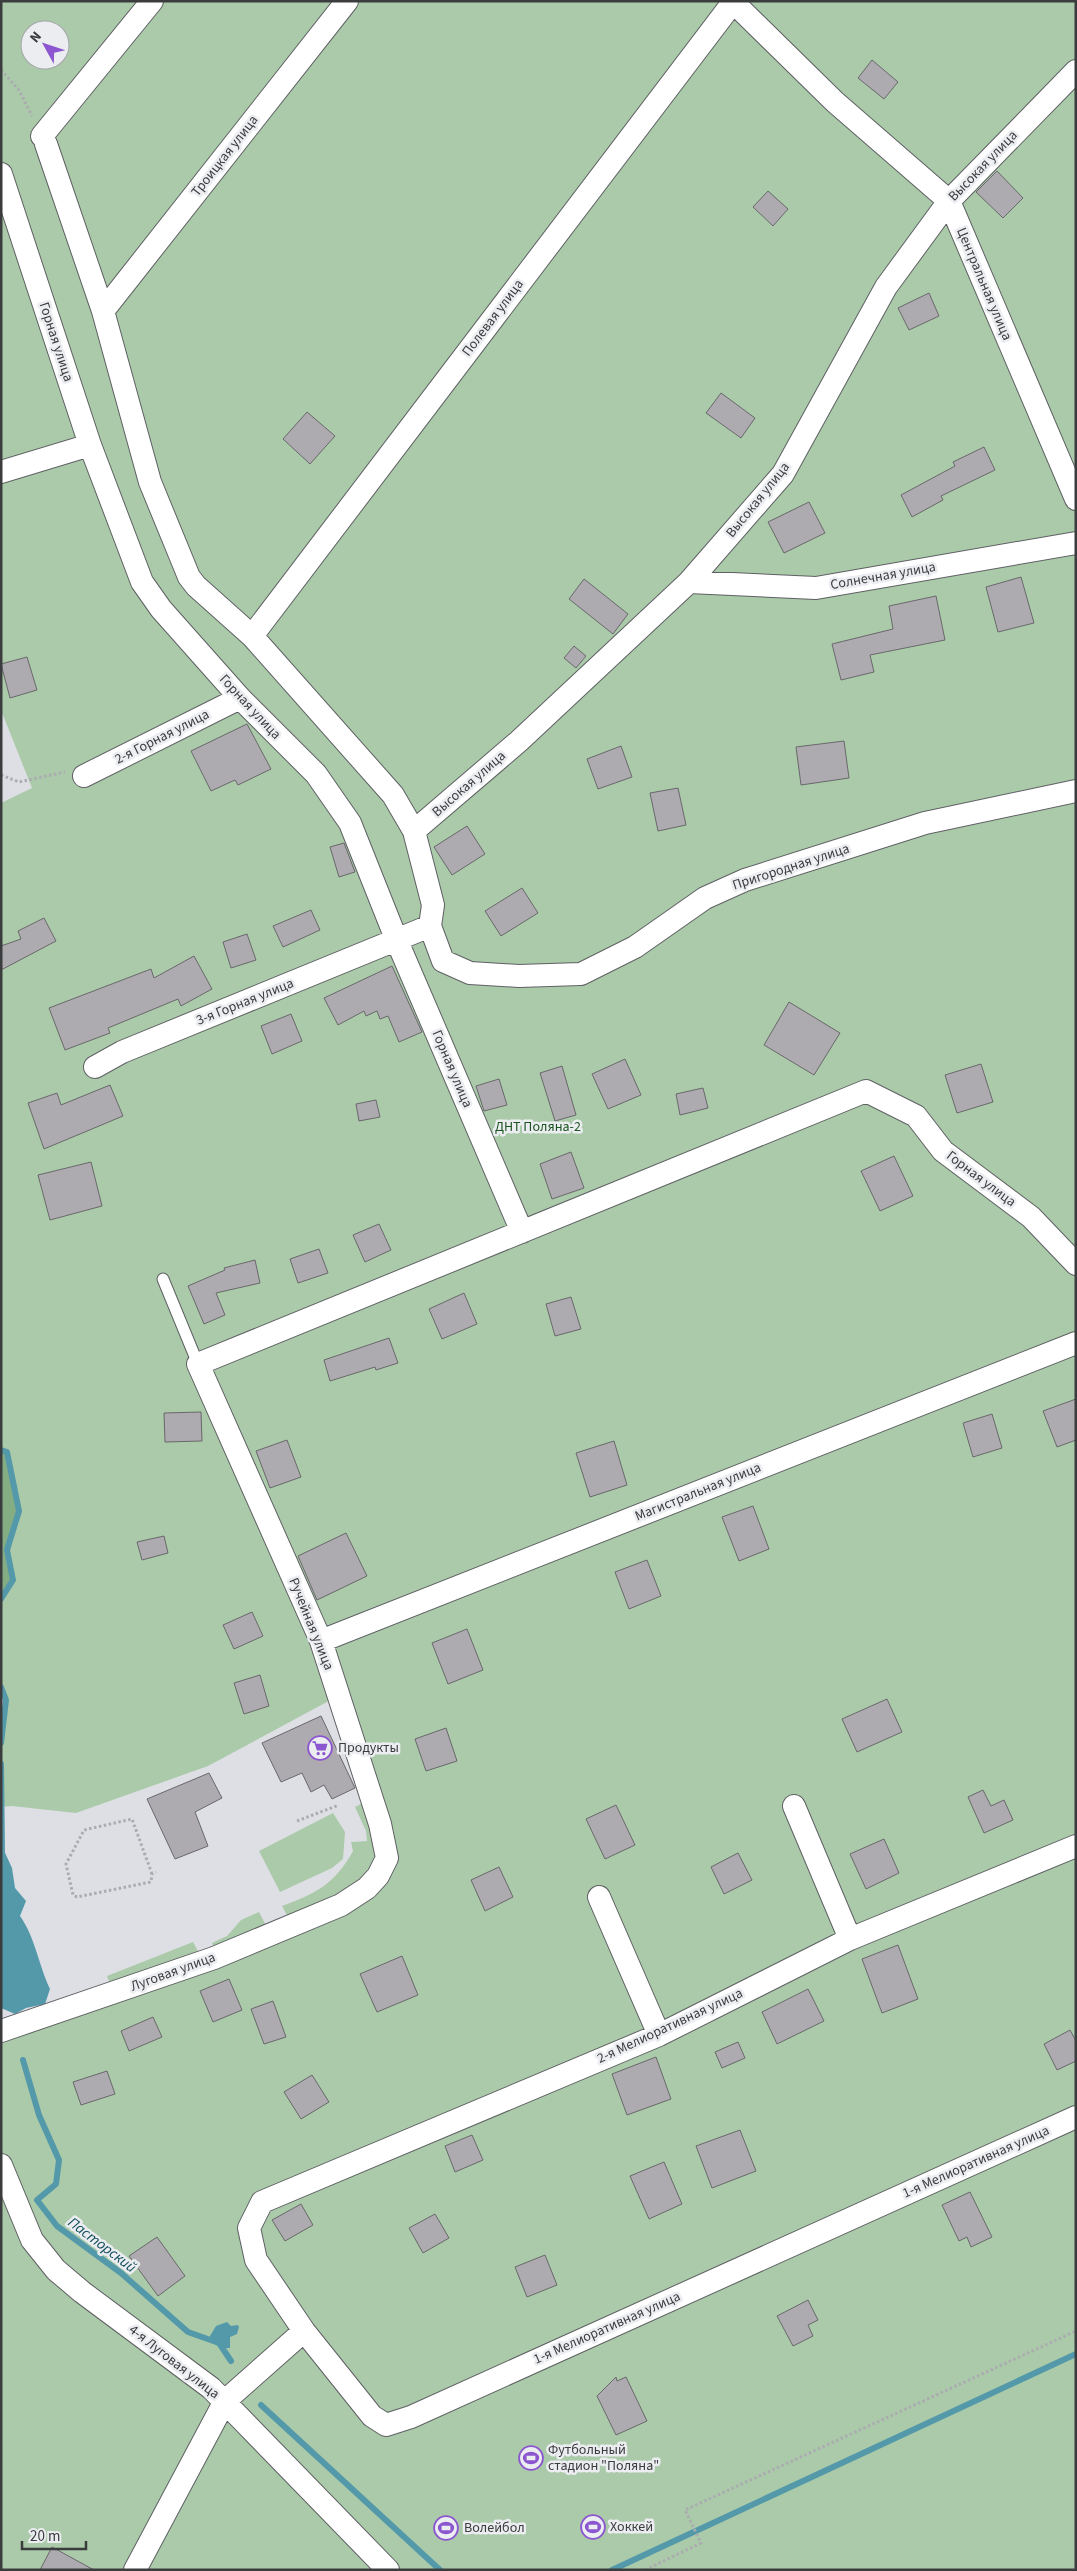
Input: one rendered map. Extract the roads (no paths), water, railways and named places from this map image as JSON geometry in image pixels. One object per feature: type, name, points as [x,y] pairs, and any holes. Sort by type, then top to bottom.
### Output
[{"type":"street","points":[[152,1],[44,140],[103,311],[150,482],[189,577],[196,586],[252,636],[368,764],[393,795],[414,831],[433,906],[430,926]]},
{"type":"street","name":"Троицкая улица","points":[[103,311],[347,1]]},
{"type":"street","name":"Центральная улица","points":[[733,2],[835,102],[949,201],[1076,499]]},
{"type":"street","name":"Полевая улица","points":[[252,636],[733,2]]},
{"type":"street","name":"Высокая улица","points":[[414,831],[518,742],[689,582],[783,474],[886,288],[949,201],[1076,71]]},
{"type":"street","name":"Горная улица","points":[[1,174],[90,445],[142,582],[161,608],[240,698],[316,774],[350,823],[397,941],[522,1232]]},
{"type":"street","points":[[1,472],[90,445]]},
{"type":"street","name":"Солнечная улица","points":[[689,582],[816,588],[1076,543]]},
{"type":"street","name":"2-я Горная улица","points":[[84,776],[240,698]]},
{"type":"street","name":"Пригородная улица","points":[[430,926],[443,961],[470,973],[519,976],[581,974],[635,947],[705,898],[744,880],[925,823],[1076,791]]},
{"type":"street","name":"3-я Горная улица","points":[[95,1067],[122,1052],[430,926]]},
{"type":"street","name":"Горная улица","points":[[198,1364],[866,1091],[916,1116],[943,1151],[1032,1217],[1076,1264]]},
{"type":"street","name":"Магистральная улица","points":[[321,1640],[1076,1343]]},
{"type":"street","name":"Ручейная улица","points":[[198,1364],[321,1640],[380,1824],[387,1858],[378,1876],[367,1888],[341,1904]]},
{"type":"street","points":[[794,1806],[850,1939]]},
{"type":"street","name":"2-я Мелиоративная улица","points":[[262,2202],[659,2035],[850,1939],[1076,1846]]},
{"type":"street","points":[[599,1897],[659,2035]]},
{"type":"street","name":"Луговая улица","points":[[1,2031],[210,1960],[341,1904]]},
{"type":"street","name":"1-я Мелиоративная улица","points":[[262,2202],[249,2228],[256,2260],[304,2331],[372,2416],[386,2425],[411,2417],[1076,2117]]},
{"type":"street","name":"4-я Луговая улица","points":[[1,2165],[32,2240],[56,2270],[82,2292],[211,2388],[388,2570]]},
{"type":"street","points":[[135,2570],[225,2401],[304,2331]]},
{"type":"lane","points":[[163,1279],[198,1364]]},
{"type":"water","points":[[1,1844],[12,1868],[15,1888],[26,1901],[20,1916],[33,1942],[50,1989],[45,2004],[26,2008],[15,2014],[1,2008]]},
{"type":"water","points":[[227,2322],[231,2326],[238,2325],[239,2327],[237,2334],[230,2337],[230,2348],[223,2348],[212,2343],[210,2336],[216,2326]]},
{"type":"waterway","name":"Пасторский","points":[[1,1450],[7,1452],[19,1511],[7,1550],[13,1580],[1,1599]]},
{"type":"waterway","name":"Пасторский","points":[[1,1687],[6,1700],[1,1743]]},
{"type":"waterway","name":"Пасторский","points":[[1,1764],[2,1851]]},
{"type":"waterway","name":"Пасторский","points":[[23,2060],[39,2115],[59,2160],[56,2184],[37,2200],[57,2226],[121,2273],[188,2332],[219,2343],[231,2361]]},
{"type":"waterway","points":[[612,2570],[1076,2354]]},
{"type":"waterway","name":"Пасторский","points":[[261,2405],[440,2570]]},
{"type":"place","name":"Продукты","points":[[320,1748]]},
{"type":"place","name":"Футбольный стадион \"Поляна\"","points":[[531,2458]]},
{"type":"place","name":"Хоккей","points":[[593,2527]]},
{"type":"place","name":"Волейбол","points":[[446,2528]]},
{"type":"park label","name":"ДНТ Поляна-2","points":[[538,1127]]}]
